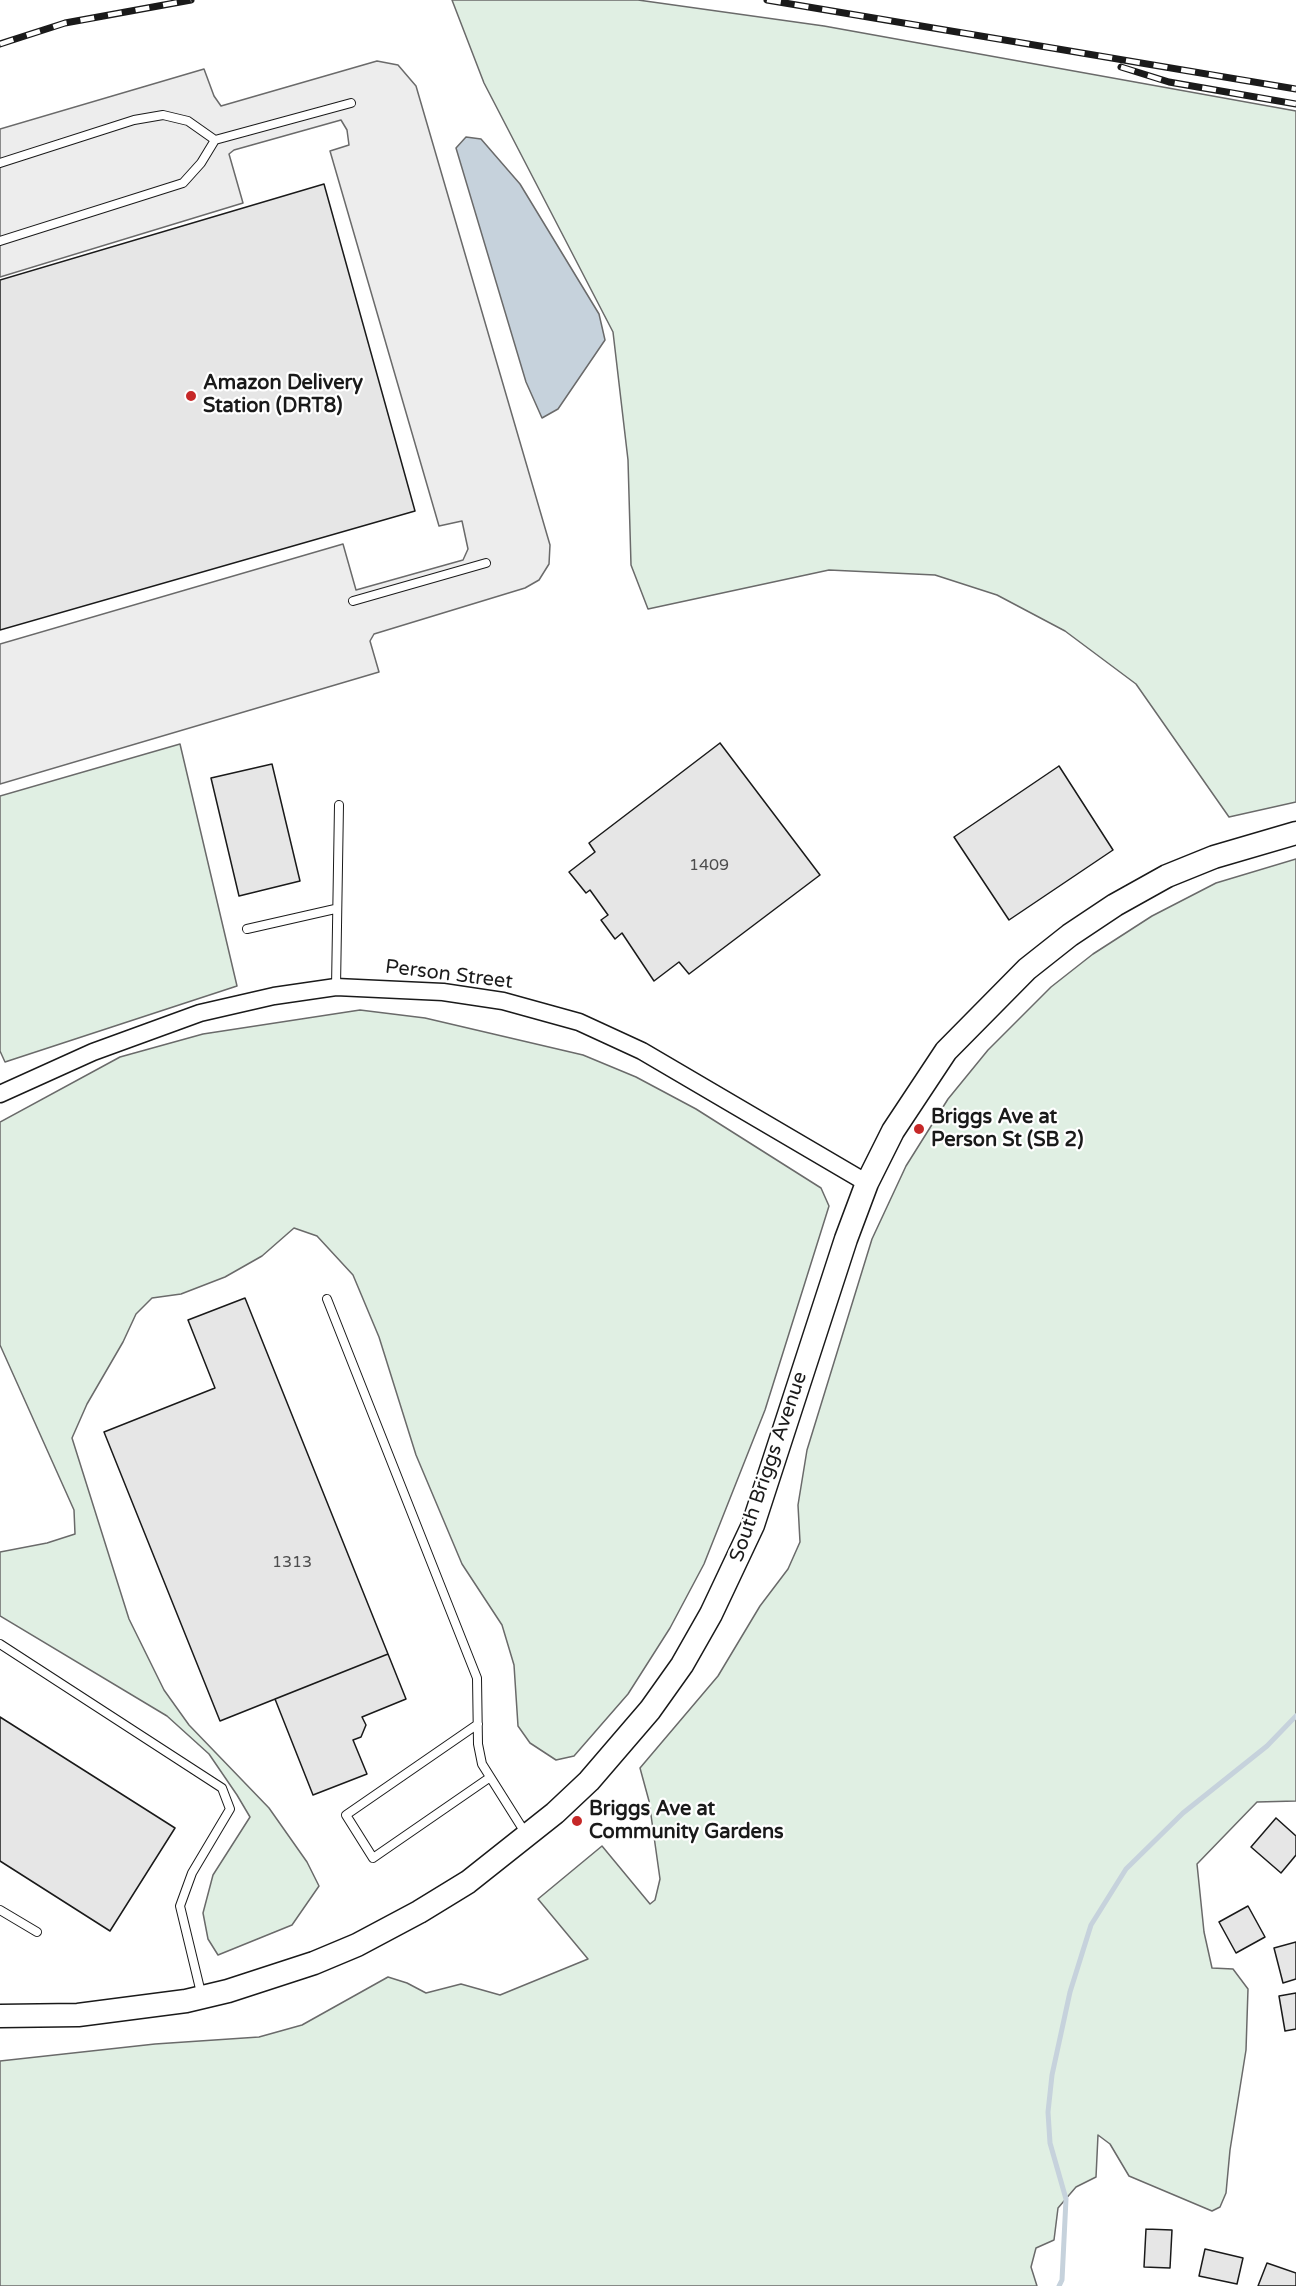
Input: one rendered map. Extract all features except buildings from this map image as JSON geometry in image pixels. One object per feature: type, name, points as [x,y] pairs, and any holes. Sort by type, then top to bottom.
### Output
[{"type":"street","name":"South Briggs Avenue","points":[[0,2016],[78,2014],[202,1997],[314,1963],[357,1945],[419,1912],[468,1882],[528,1837],[589,1781],[622,1745],[682,1665],[711,1614],[739,1558],[757,1514],[846,1239],[867,1183],[893,1131],[946,1051],[1027,969],[1106,911],[1167,876],[1224,854],[1296,833]]},
{"type":"street","name":"Person Street","points":[[0,1094],[93,1052],[200,1013],[274,996],[336,987],[443,992],[508,1002],[579,1022],[642,1051],[867,1183]]},
{"type":"lane","points":[[0,241],[183,183],[201,163],[215,140],[351,103]]},
{"type":"lane","points":[[0,163],[134,120],[162,115],[188,121],[215,140]]},
{"type":"lane","points":[[353,601],[486,563]]},
{"type":"lane","points":[[336,987],[335,909],[339,805]]},
{"type":"lane","points":[[247,929],[335,909]]},
{"type":"lane","points":[[327,1299],[477,1678],[482,1764],[528,1837]]},
{"type":"lane","points":[[0,1644],[222,1788],[230,1809],[192,1873],[180,1906],[202,1997]]},
{"type":"lane","points":[[478,1724],[346,1815],[373,1858],[489,1778]]},
{"type":"lane","points":[[0,1910],[37,1932]]},
{"type":"green space","points":[[452,0],[638,0],[824,26],[1296,111],[1296,802],[1229,817],[1136,684],[1065,631],[997,595],[935,575],[829,570],[648,609],[631,565],[628,460],[613,332],[484,83]]},
{"type":"green space","points":[[180,744],[237,986],[5,1062],[0,1051],[0,796]]},
{"type":"green space","points":[[1296,859],[1296,1801],[1257,1802],[1197,1864],[1204,1932],[1212,1968],[1233,1969],[1248,1989],[1246,2050],[1230,2150],[1226,2193],[1220,2207],[1212,2211],[1129,2176],[1110,2144],[1098,2135],[1096,2177],[1076,2187],[1058,2208],[1054,2240],[1036,2248],[1031,2267],[1037,2286],[0,2286],[0,2061],[155,2044],[259,2037],[302,2025],[388,1977],[407,1983],[426,1993],[461,1984],[500,1995],[588,1959],[538,1899],[602,1846],[650,1904],[655,1900],[660,1879],[649,1801],[640,1768],[718,1676],[760,1606],[788,1569],[800,1542],[798,1505],[807,1450],[872,1239],[906,1166],[948,1099],[988,1050],[1051,987],[1093,954],[1152,916],[1216,883]]},
{"type":"green space","points":[[360,1010],[425,1018],[583,1055],[636,1077],[696,1109],[821,1188],[829,1206],[765,1410],[704,1564],[670,1628],[628,1694],[574,1756],[556,1760],[530,1743],[518,1726],[514,1665],[502,1625],[462,1564],[416,1455],[379,1337],[353,1275],[317,1236],[294,1228],[262,1256],[225,1277],[181,1294],[152,1298],[136,1314],[123,1342],[87,1404],[72,1438],[129,1619],[164,1690],[189,1725],[269,1808],[307,1862],[319,1886],[292,1925],[218,1955],[208,1939],[203,1913],[213,1875],[250,1817],[237,1795],[209,1754],[167,1716],[0,1616],[0,1552],[47,1543],[75,1534],[74,1510],[0,1345],[0,1122],[120,1057],[203,1034]]},
{"type":"shaded area","points":[[377,61],[398,65],[416,86],[550,545],[549,564],[539,580],[525,588],[374,634],[370,641],[379,672],[0,784],[0,644],[343,544],[356,590],[463,560],[468,549],[462,521],[439,526],[330,151],[349,145],[347,130],[341,120],[234,150],[229,154],[243,203],[0,277],[0,129],[204,69],[214,96],[221,106]]},
{"type":"shaded area","points":[[466,137],[481,139],[520,184],[599,314],[605,340],[558,409],[542,418],[526,382],[456,148]]},
{"type":"waterway","points":[[1059,2286],[1062,2280],[1066,2199],[1050,2143],[1048,2112],[1052,2075],[1070,1992],[1091,1925],[1126,1869],[1183,1813],[1267,1746],[1296,1716]]},
{"type":"railway","points":[[0,44],[65,23],[191,0]]},
{"type":"railway","points":[[767,0],[1296,89]]},
{"type":"railway","points":[[1121,67],[1169,82],[1296,104]]},
{"type":"place","name":"Amazon Delivery Station (DRT8)","points":[[191,396]]},
{"type":"place","name":"Briggs Ave at Person St (SB 2)","points":[[919,1129]]},
{"type":"place","name":"Briggs Ave at Community Gardens","points":[[577,1821]]}]
